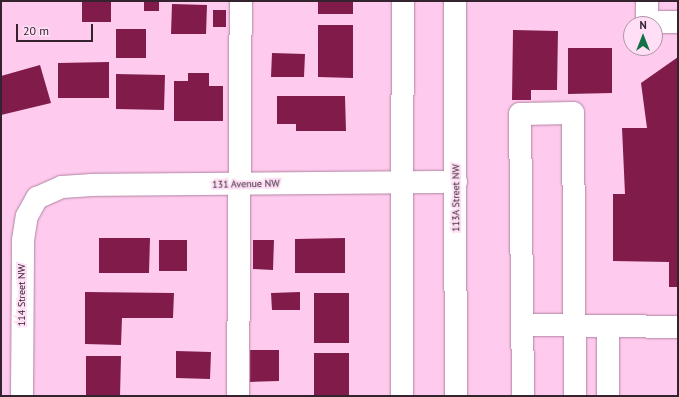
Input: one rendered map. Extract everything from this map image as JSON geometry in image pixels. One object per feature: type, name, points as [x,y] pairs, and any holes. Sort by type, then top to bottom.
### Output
[{"type":"street","points":[[238,396],[241,184],[241,1]]},
{"type":"street","points":[[402,396],[403,1]]},
{"type":"street","name":"113A Street NW","points":[[454,1],[456,396]]},
{"type":"street","points":[[647,1],[647,22],[678,22]]},
{"type":"street","points":[[523,396],[520,114],[574,113],[576,325],[575,396]]},
{"type":"street","name":"131 Avenue NW","points":[[37,198],[62,187],[92,185],[456,182]]},
{"type":"street","name":"114 Street NW","points":[[22,396],[23,240],[27,216],[37,198]]},
{"type":"street","points":[[523,325],[678,327]]},
{"type":"street","points":[[608,326],[608,396]]},
{"type":"building","points":[[82,1],[111,1],[111,22],[82,22]]},
{"type":"building","points":[[144,1],[159,1],[159,11],[144,11]]},
{"type":"building","points":[[318,1],[353,1],[353,14],[318,14]]},
{"type":"building","points":[[172,4],[207,5],[206,34],[171,34]]},
{"type":"building","points":[[213,10],[226,10],[226,27],[213,27]]},
{"type":"building","points":[[318,25],[353,25],[353,78],[318,77]]},
{"type":"building","points":[[116,29],[146,29],[146,58],[116,58]]},
{"type":"building","points":[[513,30],[558,31],[557,90],[531,90],[531,100],[512,100]]},
{"type":"building","points":[[568,48],[612,48],[612,93],[568,94]]},
{"type":"building","points":[[272,53],[305,54],[304,77],[271,77]]},
{"type":"building","points":[[678,57],[678,287],[669,287],[669,262],[613,261],[613,194],[625,194],[622,128],[647,128],[641,83]]},
{"type":"building","points":[[109,62],[109,98],[58,98],[58,63]]},
{"type":"building","points":[[40,65],[51,103],[1,115],[1,76]]},
{"type":"building","points":[[188,73],[209,73],[209,86],[223,86],[223,121],[174,121],[174,81],[188,81]]},
{"type":"building","points":[[116,74],[165,75],[164,110],[116,109]]},
{"type":"building","points":[[277,96],[345,96],[346,131],[296,131],[296,124],[277,124]]},
{"type":"building","points":[[99,238],[150,238],[149,273],[99,273]]},
{"type":"building","points":[[345,238],[345,273],[295,273],[295,239]]},
{"type":"building","points":[[159,240],[187,240],[187,271],[159,271]]},
{"type":"building","points":[[253,240],[274,240],[273,270],[253,269]]},
{"type":"building","points":[[85,292],[174,293],[173,318],[122,318],[121,345],[85,344]]},
{"type":"building","points":[[300,292],[300,310],[272,310],[271,293]]},
{"type":"building","points":[[314,293],[349,293],[349,343],[314,343]]},
{"type":"building","points":[[250,350],[279,350],[279,381],[250,382]]},
{"type":"building","points":[[176,351],[211,352],[210,379],[176,378]]},
{"type":"building","points":[[314,353],[349,353],[349,396],[314,396]]},
{"type":"building","points":[[86,356],[121,356],[120,396],[86,396]]}]
